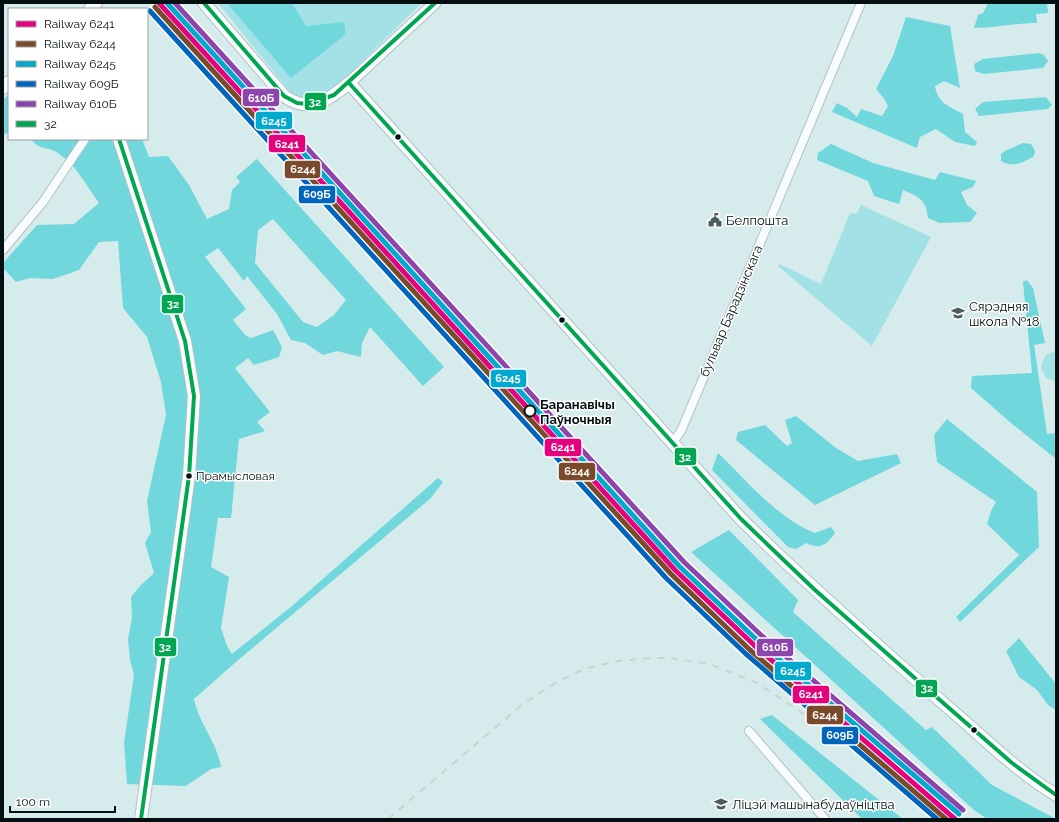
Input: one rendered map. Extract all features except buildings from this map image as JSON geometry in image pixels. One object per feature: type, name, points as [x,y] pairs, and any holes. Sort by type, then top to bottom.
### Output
[{"type":"main road","points":[[204,3],[284,96],[293,103],[304,105],[320,102],[334,95],[349,83],[609,373],[674,441],[741,519],[801,578],[1014,764],[1056,795]]},
{"type":"main road","points":[[119,140],[185,341],[194,396],[189,476],[141,819]]},
{"type":"street","points":[[349,83],[435,3]]},
{"type":"street","name":"бульвар Барадзінскага","points":[[674,441],[683,427],[861,3]]},
{"type":"street","points":[[3,250],[43,202],[84,140]]},
{"type":"street","points":[[749,731],[825,819]]},
{"type":"shaded area","points":[[218,3],[422,3],[335,88],[319,96],[295,98]]},
{"type":"shaded area","points":[[227,3],[292,3],[306,26],[344,22],[346,34],[291,78]]},
{"type":"shaded area","points":[[988,3],[1047,3],[1048,13],[1036,14],[1037,23],[974,28],[978,15],[983,13]]},
{"type":"shaded area","points":[[906,17],[950,26],[960,88],[944,81],[935,86],[936,92],[941,101],[963,114],[965,132],[977,142],[975,146],[955,142],[936,129],[920,137],[917,148],[832,112],[837,103],[847,108],[857,117],[861,109],[882,116],[888,106],[876,89],[893,56]]},
{"type":"shaded area","points":[[1039,53],[1044,55],[1048,61],[1043,68],[984,74],[975,71],[974,64],[983,59]]},
{"type":"shaded area","points":[[8,95],[8,132],[3,135],[3,100]]},
{"type":"shaded area","points":[[1046,97],[1052,105],[1048,109],[979,116],[975,109],[983,102]]},
{"type":"shaded area","points":[[32,140],[142,140],[149,157],[168,156],[189,185],[207,219],[229,209],[232,190],[240,182],[236,177],[257,159],[444,367],[423,386],[370,327],[362,343],[361,357],[337,351],[323,355],[305,343],[291,340],[277,314],[247,276],[244,281],[218,248],[205,257],[246,309],[233,320],[245,335],[251,338],[273,330],[282,347],[279,357],[254,365],[248,358],[235,368],[270,412],[257,422],[265,431],[239,439],[231,518],[218,518],[211,567],[229,577],[221,628],[227,646],[232,654],[292,606],[438,478],[443,482],[431,498],[194,699],[196,708],[216,749],[221,767],[211,769],[186,786],[127,784],[124,743],[134,675],[130,660],[128,639],[132,618],[131,597],[154,573],[145,543],[151,532],[147,501],[166,415],[161,382],[147,337],[123,308],[118,241],[99,242],[79,270],[53,279],[30,278],[16,282],[3,268],[3,263],[37,225],[74,224],[99,203],[81,176],[65,158],[54,151],[38,145]],"holes":[[[273,219],[346,300],[334,315],[317,327],[303,322],[255,263],[258,230]]]},
{"type":"shaded area","points":[[1023,143],[1031,144],[1035,151],[1034,156],[1018,164],[1009,164],[1001,161],[1001,154]]},
{"type":"shaded area","points":[[831,144],[873,163],[935,180],[940,172],[976,181],[973,187],[961,192],[967,205],[977,213],[970,222],[940,223],[928,218],[926,207],[921,200],[903,190],[899,204],[874,196],[868,181],[817,160],[818,153]]},
{"type":"shaded area","points":[[861,205],[931,237],[872,346],[778,266],[779,264],[821,284],[850,213],[856,214]]},
{"type":"shaded area","points":[[1027,280],[1033,288],[1045,343],[1034,345],[1047,434],[1056,433],[1056,459],[1011,423],[971,388],[972,376],[1032,373],[1023,282]]},
{"type":"shaded area","points":[[1056,350],[1056,382],[1046,378],[1041,367],[1045,356]]},
{"type":"shaded area","points":[[796,416],[836,448],[858,461],[897,454],[901,463],[815,505],[736,440],[738,432],[765,425],[787,446],[792,443],[785,420]]},
{"type":"shaded area","points":[[947,419],[1037,492],[1039,547],[960,622],[956,617],[1019,555],[987,524],[991,511],[996,502],[937,462],[934,435]]},
{"type":"shaded area","points":[[718,453],[751,487],[788,518],[815,533],[831,527],[835,533],[829,541],[823,545],[816,546],[806,543],[796,549],[788,547],[712,470]]},
{"type":"shaded area","points":[[729,530],[798,600],[793,612],[926,730],[932,727],[992,785],[1056,819],[987,819],[974,810],[691,552]]},
{"type":"shaded area","points":[[1019,638],[1056,684],[1056,710],[1048,705],[1037,690],[1019,677],[1006,651]]},
{"type":"shaded area","points":[[772,715],[903,819],[862,819],[760,719]]},
{"type":"railway","points":[[152,3],[194,49]]},
{"type":"railway","points":[[388,819],[523,704],[555,683],[584,669],[618,661],[651,658],[670,658],[710,664],[757,683],[840,738],[937,819]]},
{"type":"railway","points":[[889,770],[946,819]]},
{"type":"rail line","name":"6241","points":[[159,3],[675,570],[754,645],[955,819]]},
{"type":"rail line","name":"6245","points":[[167,3],[679,566],[758,641],[959,814]]},
{"type":"rail line","name":"610Б","points":[[175,3],[684,562],[762,636],[963,810]]},
{"type":"rail line","name":"6244","points":[[155,7],[671,574],[750,650],[946,819]]},
{"type":"rail line","name":"609Б","points":[[150,11],[666,578],[746,654],[937,819]]},
{"type":"transit line","name":"32","points":[[204,3],[284,96],[297,103],[309,104],[334,95],[435,3]]},
{"type":"transit line","name":"32","points":[[349,83],[741,519],[815,590],[917,680],[1012,763],[1056,795]]},
{"type":"transit line","name":"32","points":[[119,140],[185,341],[194,396],[189,476],[141,819]]},
{"type":"place","name":"Белпошта","points":[[715,220]]},
{"type":"place","name":"Сярэдняя школа №18","points":[[958,313]]},
{"type":"place","name":"Баранавічы Паўночныя","points":[[530,411]]},
{"type":"place","name":"Прамысловая","points":[[189,476]]},
{"type":"place","name":"Ліцэй машынабудаўніцтва","points":[[721,804]]}]
